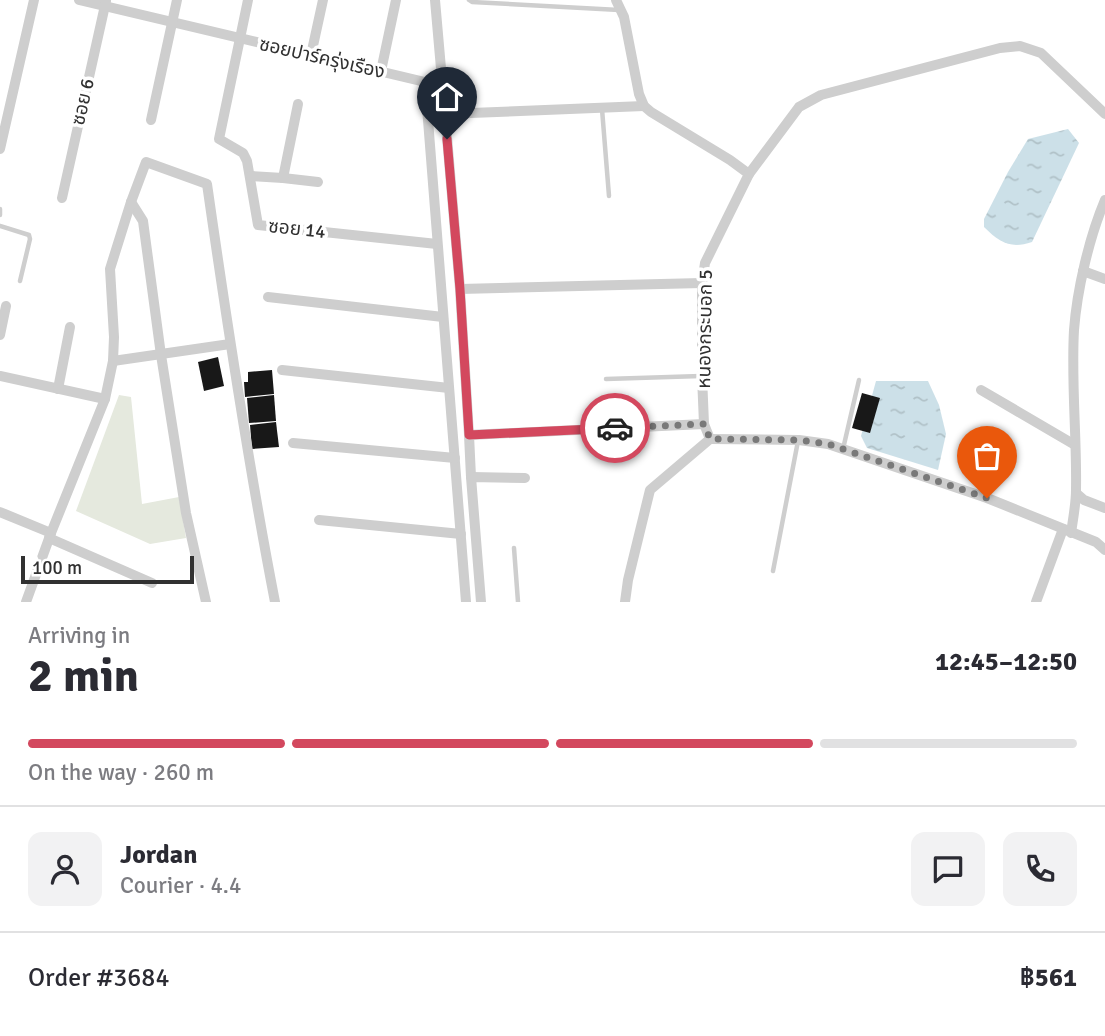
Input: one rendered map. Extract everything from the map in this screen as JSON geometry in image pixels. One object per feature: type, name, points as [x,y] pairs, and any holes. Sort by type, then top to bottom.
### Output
[{"type":"street","points":[[0,149],[34,0]]},
{"type":"street","name":"ซอยปาร์ครุ่งเรือง","points":[[79,0],[106,3],[172,22],[425,82],[466,602]]},
{"type":"street","points":[[151,120],[177,0]]},
{"type":"street","points":[[240,38],[248,0]]},
{"type":"street","points":[[310,55],[323,0]]},
{"type":"street","points":[[381,71],[396,0]]},
{"type":"street","points":[[435,0],[460,289],[481,602]]},
{"type":"street","name":"ซอย 6","points":[[62,198],[106,3]]},
{"type":"street","points":[[618,5],[624,17],[639,94],[644,106],[749,174]]},
{"type":"street","name":"ซอย 14","points":[[240,38],[219,139],[243,153],[247,161],[258,225],[437,244]]},
{"type":"street","name":"หนองกระบอก 5","points":[[710,439],[704,424],[702,376],[702,283],[705,263],[749,174],[799,107],[821,95],[1000,48],[1020,46],[1041,53],[1105,114]]},
{"type":"street","points":[[283,178],[299,104]]},
{"type":"street","points":[[445,114],[644,106]]},
{"type":"street","points":[[26,602],[105,399],[113,361],[114,337],[110,268],[146,162],[207,184],[256,505],[275,602]]},
{"type":"street","points":[[251,176],[318,182]]},
{"type":"street","points":[[1037,602],[1067,531],[1076,493],[1074,328],[1083,271],[1105,200]]},
{"type":"street","points":[[131,201],[142,221],[186,513],[206,602]]},
{"type":"street","points":[[1083,271],[1105,279]]},
{"type":"street","points":[[460,289],[702,283]]},
{"type":"street","points":[[268,297],[443,317]]},
{"type":"street","points":[[0,335],[6,306]]},
{"type":"street","points":[[58,389],[70,327]]},
{"type":"street","points":[[113,361],[230,344]]},
{"type":"street","points":[[282,370],[449,388]]},
{"type":"street","points":[[0,376],[105,399]]},
{"type":"street","points":[[981,390],[1075,444]]},
{"type":"street","points":[[469,435],[704,424]]},
{"type":"street","points":[[625,602],[649,490],[710,439],[799,440],[828,444],[987,498],[1096,542],[1105,550]]},
{"type":"street","points":[[293,443],[455,458]]},
{"type":"street","points":[[471,477],[525,478]]},
{"type":"street","points":[[1076,493],[1084,500],[1105,508]]},
{"type":"street","points":[[0,512],[152,583]]},
{"type":"street","points":[[319,520],[461,534]]},
{"type":"lane","points":[[469,0],[618,5]]},
{"type":"lane","points":[[602,108],[608,196]]},
{"type":"lane","points":[[0,209],[0,215]]},
{"type":"lane","points":[[0,226],[29,235],[20,281]]},
{"type":"lane","points":[[606,379],[702,376]]},
{"type":"lane","points":[[843,449],[859,380]]},
{"type":"lane","points":[[773,571],[799,440]]},
{"type":"lane","points":[[514,548],[518,602]]},
{"type":"shaded area","points":[[119,395],[131,397],[142,504],[179,497],[186,538],[150,544],[76,511]]},
{"type":"water","points":[[1068,129],[1079,143],[1032,242],[1012,245],[1001,241],[984,227],[984,219],[1008,172],[1028,139]]},
{"type":"water","points":[[876,381],[928,381],[939,405],[946,434],[938,470],[867,448],[861,436]]},
{"type":"building","points":[[218,357],[224,386],[204,391],[198,362]]},
{"type":"building","points":[[272,370],[274,394],[245,397],[244,382],[248,382],[248,372]]},
{"type":"building","points":[[862,393],[880,398],[870,433],[852,428]]},
{"type":"building","points":[[274,395],[276,421],[249,423],[247,398]]},
{"type":"building","points":[[276,422],[279,447],[252,449],[250,425]]},
{"type":"way so far","points":[[615,428],[704,424],[710,439],[799,440],[828,444],[987,498]]},
{"type":"route","points":[[447,139],[469,435],[615,428]]}]
